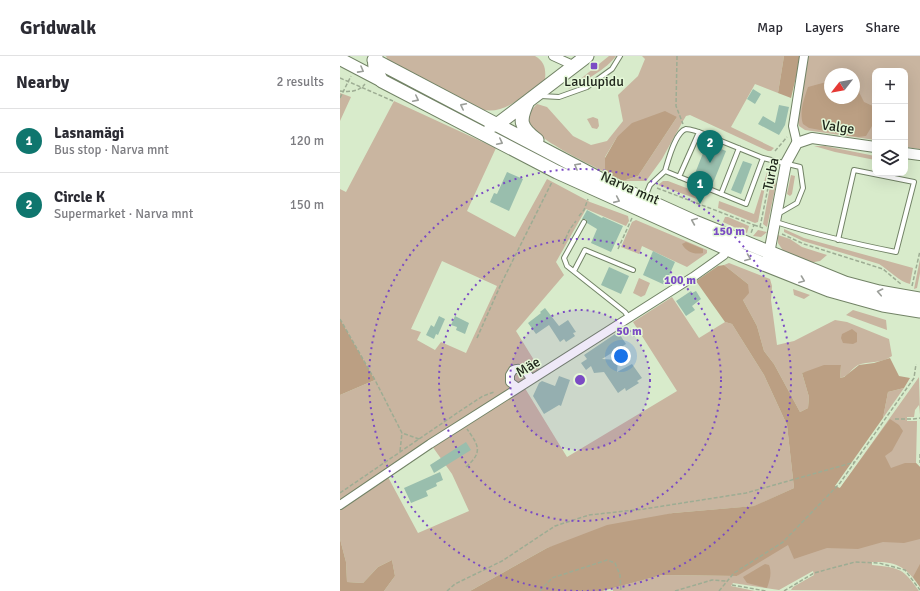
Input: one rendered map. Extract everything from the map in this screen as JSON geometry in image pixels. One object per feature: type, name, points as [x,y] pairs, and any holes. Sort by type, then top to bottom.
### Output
[{"type":"main road","points":[[465,124],[479,127],[498,124],[588,56]]},
{"type":"main road","points":[[372,57],[376,79]]},
{"type":"main road","name":"Narva mnt","points":[[372,57],[600,179],[644,199],[845,283],[879,292],[918,298]]},
{"type":"main road","name":"Narva mnt","points":[[340,59],[557,172],[727,249],[829,290],[883,305],[918,298]]},
{"type":"main road","points":[[532,97],[522,115],[523,125],[531,136],[556,155]]},
{"type":"street","points":[[552,56],[575,66]]},
{"type":"street","points":[[797,143],[793,129],[804,56]]},
{"type":"street","name":"Valge","points":[[797,143],[812,138],[872,147]]},
{"type":"street","name":"Turba","points":[[766,265],[777,218],[786,163],[797,143]]},
{"type":"street","points":[[908,153],[920,155]]},
{"type":"street","points":[[727,249],[732,236]]},
{"type":"street","name":"Mäe","points":[[340,505],[516,387],[530,380],[630,318],[708,267],[724,255],[727,249]]},
{"type":"street","points":[[516,387],[510,382],[510,375],[516,369],[525,371],[530,380]]},
{"type":"lane","points":[[532,97],[559,97],[587,87],[612,69],[620,56]]},
{"type":"lane","points":[[644,199],[650,185],[665,171],[675,139],[685,129],[699,132],[763,158],[800,167],[803,188],[797,203],[777,218]]},
{"type":"lane","points":[[679,177],[699,132]]},
{"type":"lane","points":[[721,194],[739,148]]},
{"type":"lane","points":[[665,171],[746,204],[763,158]]},
{"type":"lane","points":[[777,218],[838,240],[896,252],[914,182],[854,170],[838,240]]},
{"type":"lane","points":[[584,222],[564,258],[568,266],[625,312],[630,318]]},
{"type":"lane","points":[[574,271],[584,250],[633,270]]},
{"type":"path","points":[[677,56],[676,106],[685,129]]},
{"type":"path","points":[[340,98],[352,74]]},
{"type":"path","points":[[340,91],[352,92],[362,88],[376,79]]},
{"type":"path","points":[[775,151],[793,129]]},
{"type":"path","points":[[760,228],[772,168]]},
{"type":"path","points":[[477,338],[501,284],[557,172]]},
{"type":"path","points":[[657,188],[754,225],[746,242]]},
{"type":"path","points":[[618,249],[633,215]]},
{"type":"path","points":[[789,236],[804,244],[884,268],[918,298]]},
{"type":"path","points":[[918,298],[920,251]]},
{"type":"path","points":[[340,319],[375,380],[402,433],[400,452]]},
{"type":"path","points":[[719,591],[734,573],[783,542],[840,483],[914,378],[916,364]]},
{"type":"path","points":[[340,493],[483,396],[516,387]]},
{"type":"path","points":[[895,419],[920,418]]},
{"type":"path","points":[[463,423],[477,445],[478,452],[476,459],[466,467]]},
{"type":"path","points":[[402,433],[419,439]]},
{"type":"path","points":[[920,454],[920,463]]},
{"type":"path","points":[[447,591],[455,584],[502,561],[555,526],[589,515],[644,509],[746,493],[856,462]]},
{"type":"path","points":[[540,591],[552,578],[607,560],[614,563],[620,575],[622,591]]},
{"type":"path","points":[[784,591],[814,573],[854,562],[879,563],[905,570],[920,590]]},
{"type":"path","points":[[675,591],[712,580],[726,581]]},
{"type":"path","points":[[732,585],[766,591]]},
{"type":"shaded area","points":[[386,56],[535,56],[543,63],[545,80],[508,106],[501,109],[484,110],[393,64],[388,61]]},
{"type":"shaded area","points":[[609,56],[616,56],[601,70],[568,89]]},
{"type":"shaded area","points":[[642,56],[784,56],[778,93],[755,84],[731,127],[774,148],[771,151],[768,151],[690,115],[686,116],[662,159],[646,181],[623,181],[638,176],[677,117],[617,137],[605,157],[605,172],[561,149],[538,133],[531,126],[528,117],[537,104],[547,107],[573,136],[591,145],[607,141],[623,121],[618,95],[638,76],[645,59]]},
{"type":"shaded area","points":[[784,56],[801,56],[791,98],[778,93]]},
{"type":"shaded area","points":[[808,56],[920,56],[920,149],[908,147],[908,68],[872,68],[872,140],[805,130],[799,126],[798,121]]},
{"type":"shaded area","points":[[824,83],[824,104],[860,104],[860,94],[864,102],[872,106],[872,126],[866,136],[858,137],[809,128],[803,124],[802,110],[808,87]]},
{"type":"shaded area","points":[[340,93],[351,97],[340,121]]},
{"type":"shaded area","points":[[394,101],[496,148],[467,211],[515,237],[547,179],[590,202],[628,216],[629,221],[626,226],[586,209],[556,262],[564,275],[516,331],[542,373],[523,385],[567,457],[677,391],[633,322],[672,297],[699,338],[725,322],[732,324],[764,375],[787,425],[794,488],[755,506],[673,513],[547,548],[470,591],[384,591],[395,576],[392,560],[378,567],[363,583],[347,582],[346,562],[340,539],[340,395],[375,380],[340,319],[340,189],[346,192]],"holes":[[[442,261],[497,286],[466,353],[441,342],[435,350],[417,340],[421,332],[411,329]],[[432,446],[452,474],[469,511],[418,533],[388,477]]]},
{"type":"shaded area","points":[[665,111],[677,117],[638,176],[623,181],[605,172],[605,158],[617,137],[632,123]]},
{"type":"shaded area","points":[[593,117],[598,119],[599,126],[597,129],[592,128],[587,119]]},
{"type":"shaded area","points":[[814,146],[825,146],[872,155],[872,159]]},
{"type":"shaded area","points":[[769,166],[758,222],[755,223],[718,208],[719,201],[754,214]]},
{"type":"shaded area","points":[[773,170],[776,184],[767,227],[763,224]]},
{"type":"shaded area","points":[[791,175],[795,176],[792,194],[790,196],[787,194]]},
{"type":"shaded area","points":[[663,181],[668,181],[705,195],[700,200],[658,185]]},
{"type":"shaded area","points":[[725,217],[749,226],[747,233],[723,222]]},
{"type":"shaded area","points":[[636,220],[707,250],[707,253],[687,267],[642,246],[639,254],[621,247],[632,222]]},
{"type":"shaded area","points":[[784,229],[804,238],[913,268],[910,284],[898,278],[879,264],[803,241],[784,232]]},
{"type":"shaded area","points":[[758,230],[767,232],[761,237],[753,236]]},
{"type":"shaded area","points":[[778,235],[790,239],[802,247],[827,255],[820,261],[809,263],[784,252],[778,243]]},
{"type":"shaded area","points":[[686,242],[703,249],[703,253],[700,254],[688,251],[682,244]]},
{"type":"shaded area","points":[[920,259],[920,273],[917,288],[914,289]]},
{"type":"shaded area","points":[[729,263],[770,279],[772,286],[771,300],[777,345],[794,341],[835,320],[847,322],[889,339],[892,356],[888,359],[858,365],[845,376],[840,378],[841,365],[802,373],[809,397],[808,408],[800,412],[774,364],[764,351],[757,326],[743,300],[748,284],[724,265]]},
{"type":"shaded area","points":[[724,265],[748,284],[749,293],[743,300],[757,326],[764,351],[774,364],[800,412],[808,408],[809,397],[802,373],[824,365],[841,365],[840,378],[844,377],[859,365],[874,363],[890,358],[899,376],[910,378],[904,388],[888,392],[883,418],[835,486],[840,488],[890,419],[899,425],[903,431],[892,451],[885,456],[891,468],[905,463],[916,463],[920,467],[920,539],[904,543],[883,542],[858,549],[827,548],[794,559],[788,545],[737,576],[662,575],[602,591],[470,591],[547,548],[607,525],[673,513],[754,506],[794,488],[787,425],[764,375],[732,324],[725,322],[696,281],[718,266]]},
{"type":"shaded area","points":[[639,278],[650,283],[645,295],[641,297],[633,293]]},
{"type":"shaded area","points":[[793,289],[810,295],[804,299],[794,295]]},
{"type":"shaded area","points":[[853,310],[886,320],[887,330],[846,315]]},
{"type":"shaded area","points":[[340,319],[375,380],[340,395]]},
{"type":"shaded area","points":[[852,329],[857,333],[857,342],[853,344],[843,343],[841,338],[842,334]]},
{"type":"shaded area","points":[[919,377],[920,415],[919,405],[915,410],[914,417],[907,417],[907,421],[917,421],[916,463],[920,467],[920,587],[905,570],[894,564],[872,562],[872,565],[900,570],[909,578],[919,591],[791,590],[793,587],[814,575],[813,571],[779,590],[733,583],[731,586],[755,591],[613,591],[613,588],[662,575],[737,576],[840,488]]},
{"type":"shaded area","points":[[904,388],[883,418],[888,392]]},
{"type":"shaded area","points":[[340,539],[346,562],[347,582],[363,583],[378,567],[392,560],[395,576],[384,591],[340,591]]},
{"type":"shaded area","points":[[765,564],[769,565],[770,571],[770,579],[767,588],[747,583],[743,577]]},
{"type":"shaded area","points":[[920,564],[920,587],[913,577]]},
{"type":"building","points":[[753,89],[761,94],[755,104],[747,99]]},
{"type":"building","points":[[779,105],[789,107],[785,125],[779,135],[758,124],[763,116],[775,123]]},
{"type":"building","points":[[707,143],[726,151],[713,183],[694,176]]},
{"type":"building","points":[[743,161],[752,164],[741,194],[731,190]]},
{"type":"building","points":[[507,172],[523,179],[509,211],[490,202],[494,193],[497,194]]},
{"type":"building","points":[[587,210],[602,218],[603,217],[623,226],[611,252],[591,243],[597,229],[587,223],[586,219],[582,219]]},
{"type":"building","points":[[653,251],[675,262],[665,285],[643,275]]},
{"type":"building","points":[[609,267],[629,276],[621,294],[601,285]]},
{"type":"building","points":[[691,291],[692,293],[696,291],[701,299],[692,306],[695,310],[686,316],[676,301]]},
{"type":"building","points":[[545,308],[559,326],[568,320],[576,332],[573,333],[575,336],[566,342],[564,339],[560,342],[549,325],[536,334],[528,323]]},
{"type":"building","points":[[439,316],[445,319],[438,335],[436,334],[434,339],[426,335],[431,325],[434,327]]},
{"type":"building","points":[[455,316],[469,323],[465,334],[456,330],[457,327],[451,325]]},
{"type":"building","points":[[618,332],[626,344],[602,359],[618,360],[617,372],[632,364],[642,378],[637,381],[639,383],[626,391],[625,388],[618,393],[604,372],[594,373],[591,366],[586,370],[581,363],[587,359],[584,355]]},
{"type":"building","points":[[559,376],[570,380],[561,406],[559,405],[544,414],[533,396],[539,383],[542,381],[555,386]]},
{"type":"building","points":[[466,442],[471,450],[434,473],[430,465]]},
{"type":"building","points":[[440,472],[443,480],[436,483],[437,486],[426,491],[428,496],[411,503],[404,488]]},
{"type":"place","name":"Laulupidu","points":[[594,66]]},
{"type":"place","name":"Circle K","points":[[710,163]]},
{"type":"place","name":"Lasnamägi","points":[[700,204]]}]
